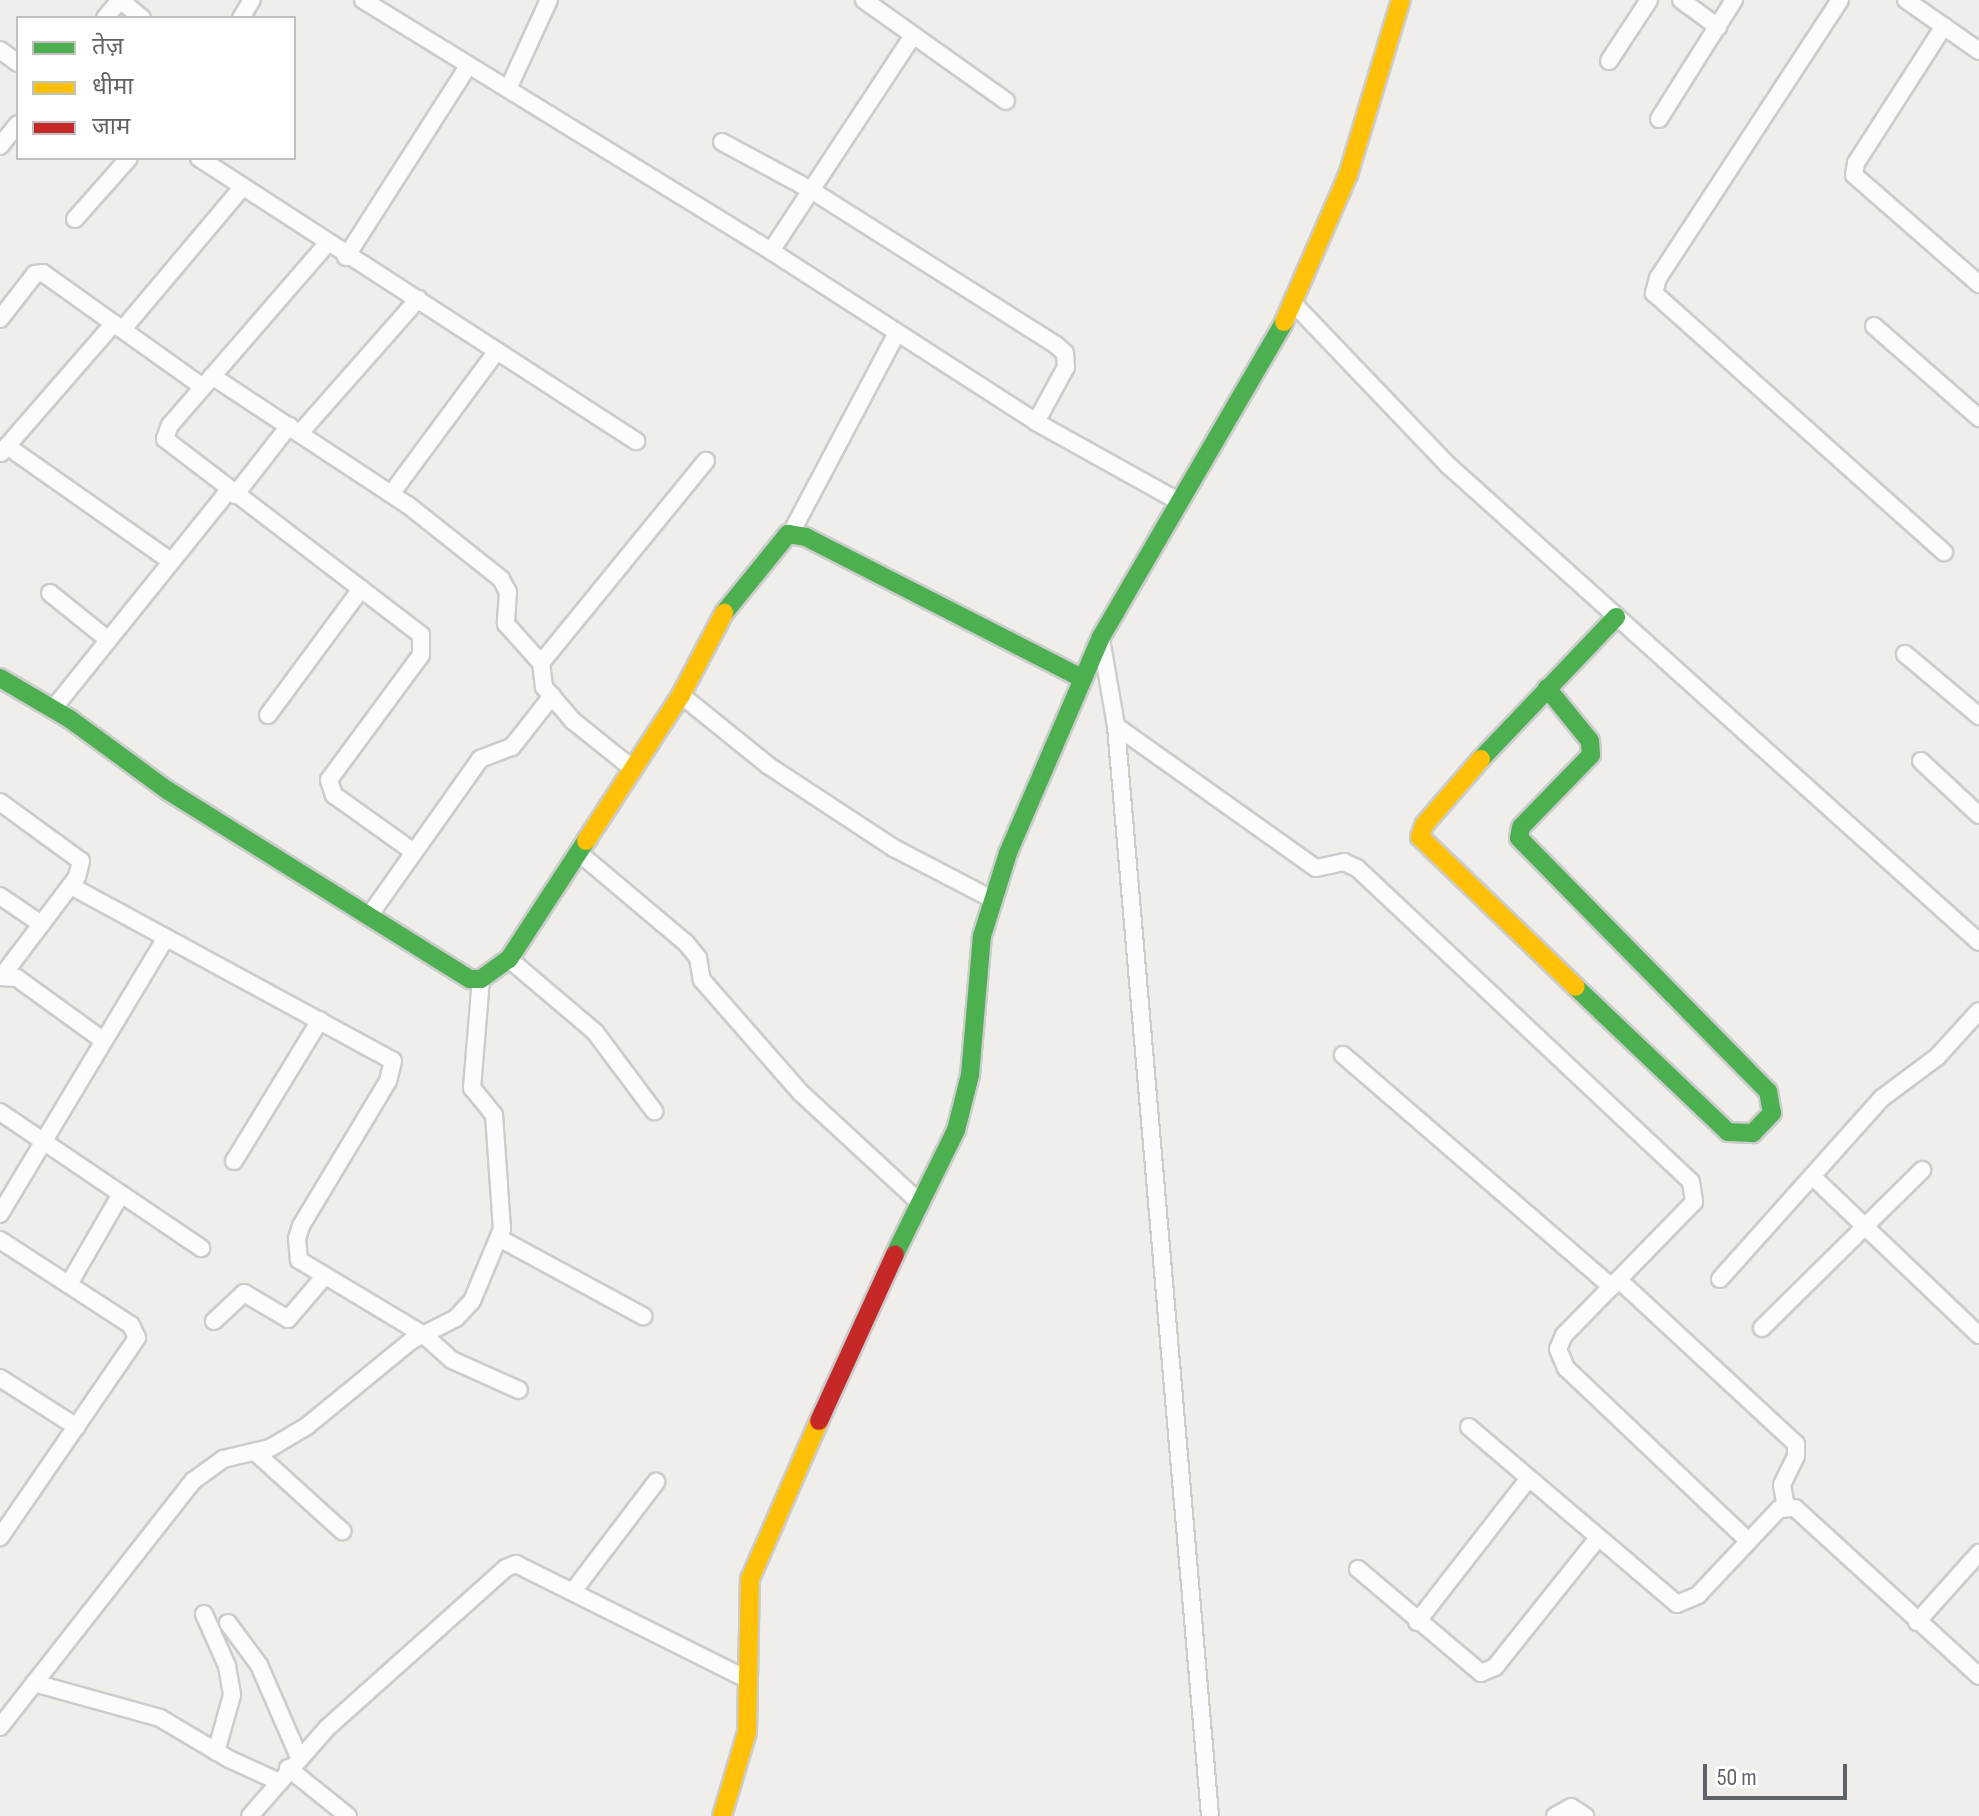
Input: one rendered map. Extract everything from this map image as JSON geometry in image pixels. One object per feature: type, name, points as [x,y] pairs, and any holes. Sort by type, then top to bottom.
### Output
[{"type":"street","points":[[107,16],[120,0],[140,16]]},
{"type":"street","points":[[363,0],[771,251],[896,335],[1036,422],[1178,501]]},
{"type":"street","points":[[508,89],[549,0]]},
{"type":"street","points":[[864,0],[1006,101]]},
{"type":"street","points":[[1609,61],[1649,0]]},
{"type":"street","points":[[1681,0],[1718,27]]},
{"type":"street","points":[[1659,119],[1734,0]]},
{"type":"street","points":[[1840,0],[1658,278],[1654,293],[1944,552]]},
{"type":"street","points":[[1906,0],[1979,51]]},
{"type":"street","points":[[722,1816],[745,1744],[747,1605],[758,1554],[965,1101],[982,936],[992,899],[1081,678],[1101,637],[1294,304],[1348,175],[1397,2]]},
{"type":"street","points":[[1944,26],[1856,163],[1854,175],[1979,284]]},
{"type":"street","points":[[771,251],[913,36]]},
{"type":"street","points":[[346,257],[468,66]]},
{"type":"street","points":[[0,146],[16,126]]},
{"type":"street","points":[[722,142],[811,190],[1065,353],[1066,367],[1036,422]]},
{"type":"street","points":[[75,219],[127,160]]},
{"type":"street","points":[[202,160],[326,245],[418,299],[636,441]]},
{"type":"street","points":[[169,560],[3,450],[241,189]]},
{"type":"street","points":[[326,245],[170,425],[165,439],[415,630],[423,649],[332,769],[330,788],[414,852]]},
{"type":"street","points":[[0,319],[35,274],[43,273],[119,326],[294,430],[391,494],[506,584],[506,624],[541,663]]},
{"type":"street","points":[[53,709],[169,560],[418,299]]},
{"type":"street","points":[[1294,304],[1449,466],[1979,942]]},
{"type":"street","points":[[1874,326],[1979,418]]},
{"type":"street","points":[[0,678],[53,709],[167,790],[470,979],[481,979],[509,959],[579,853],[681,695],[733,595],[791,533],[896,335]]},
{"type":"street","points":[[391,494],[497,351]]},
{"type":"street","points":[[633,769],[584,732],[552,696],[541,680],[541,663],[706,461]]},
{"type":"street","points":[[791,533],[1081,678]]},
{"type":"street","points":[[268,715],[361,589]]},
{"type":"street","points":[[50,593],[107,639]]},
{"type":"street","points":[[1547,688],[1590,741],[1591,755],[1521,827],[1519,838],[1768,1091],[1772,1113],[1753,1133],[1728,1132],[1707,1114],[1420,837],[1433,814],[1547,688],[1616,617]]},
{"type":"street","points":[[1101,637],[1116,726],[1210,1816]]},
{"type":"street","points":[[1905,654],[1979,716]]},
{"type":"street","points":[[681,695],[769,766],[894,848],[992,899]]},
{"type":"street","points":[[369,916],[480,759],[512,747],[552,696]]},
{"type":"street","points":[[1116,726],[1316,868],[1344,862],[1357,868],[1691,1182],[1694,1202],[1558,1342],[1560,1358],[1748,1541]]},
{"type":"street","points":[[1921,761],[1979,815]]},
{"type":"street","points":[[0,802],[76,854],[81,870],[1,977]]},
{"type":"street","points":[[579,853],[686,943],[698,958],[702,980],[801,1093],[920,1203]]},
{"type":"street","points":[[71,886],[386,1055],[393,1069],[297,1238],[299,1260],[323,1278],[424,1335],[452,1360],[519,1390]]},
{"type":"street","points":[[0,896],[41,924]]},
{"type":"street","points":[[0,1214],[166,938]]},
{"type":"street","points":[[509,959],[595,1032],[654,1111]]},
{"type":"street","points":[[1,977],[17,978],[104,1041]]},
{"type":"street","points":[[0,1727],[179,1495],[223,1459],[255,1452],[307,1426],[424,1335],[464,1312],[501,1239],[494,1115],[472,1088],[481,979]]},
{"type":"street","points":[[1720,1279],[1891,1089],[1937,1057],[1979,1011]]},
{"type":"street","points":[[234,1161],[320,1020]]},
{"type":"street","points":[[1343,1055],[1615,1283],[1796,1444],[1796,1456],[1782,1485],[1786,1507]]},
{"type":"street","points":[[0,1112],[201,1248]]},
{"type":"street","points":[[1762,1328],[1922,1170]]},
{"type":"street","points":[[1813,1177],[1977,1328]]},
{"type":"street","points":[[69,1284],[121,1194]]},
{"type":"street","points":[[501,1239],[643,1316]]},
{"type":"street","points":[[0,1240],[131,1325],[137,1338],[0,1537]]},
{"type":"street","points":[[214,1321],[244,1293],[288,1319],[323,1278]]},
{"type":"street","points":[[0,1378],[77,1427]]},
{"type":"street","points":[[1469,1427],[1677,1604],[1698,1595],[1748,1541],[1786,1507]]},
{"type":"street","points":[[255,1452],[342,1531]]},
{"type":"street","points":[[1417,1622],[1529,1478]]},
{"type":"street","points":[[574,1590],[656,1482]]},
{"type":"street","points":[[1786,1507],[1806,1515],[1917,1622],[1979,1676]]},
{"type":"street","points":[[1358,1569],[1474,1670],[1486,1673],[1598,1538]]},
{"type":"street","points":[[1917,1622],[1979,1553]]},
{"type":"street","points":[[250,1816],[288,1769],[506,1568],[526,1566],[745,1678]]},
{"type":"street","points":[[204,1614],[227,1666],[232,1695],[228,1759]]},
{"type":"street","points":[[228,1623],[259,1665],[288,1769]]},
{"type":"street","points":[[34,1683],[160,1718],[228,1759],[288,1769],[348,1816]]},
{"type":"street","points":[[1555,1816],[1571,1807],[1585,1816]]},
{"type":"traffic: fast","points":[[895,1254],[956,1130],[970,1075],[982,936],[1008,853],[1101,637],[1284,322]]},
{"type":"traffic: fast","points":[[724,613],[788,534],[806,537],[1081,678]]},
{"type":"traffic: fast","points":[[1481,759],[1616,617]]},
{"type":"traffic: fast","points":[[0,678],[70,719],[167,790],[470,979],[481,979],[509,959],[586,841]]},
{"type":"traffic: fast","points":[[1547,688],[1590,741],[1591,755],[1521,827],[1519,838],[1768,1091],[1772,1113],[1753,1133],[1728,1132],[1576,987]]},
{"type":"traffic: slow","points":[[1284,322],[1348,175],[1401,0]]},
{"type":"traffic: slow","points":[[586,841],[681,695],[724,613]]},
{"type":"traffic: slow","points":[[1481,759],[1424,825],[1420,837],[1576,987]]},
{"type":"traffic: slow","points":[[722,1816],[747,1732],[750,1579],[819,1421]]},
{"type":"traffic: jam","points":[[819,1421],[895,1254]]}]
